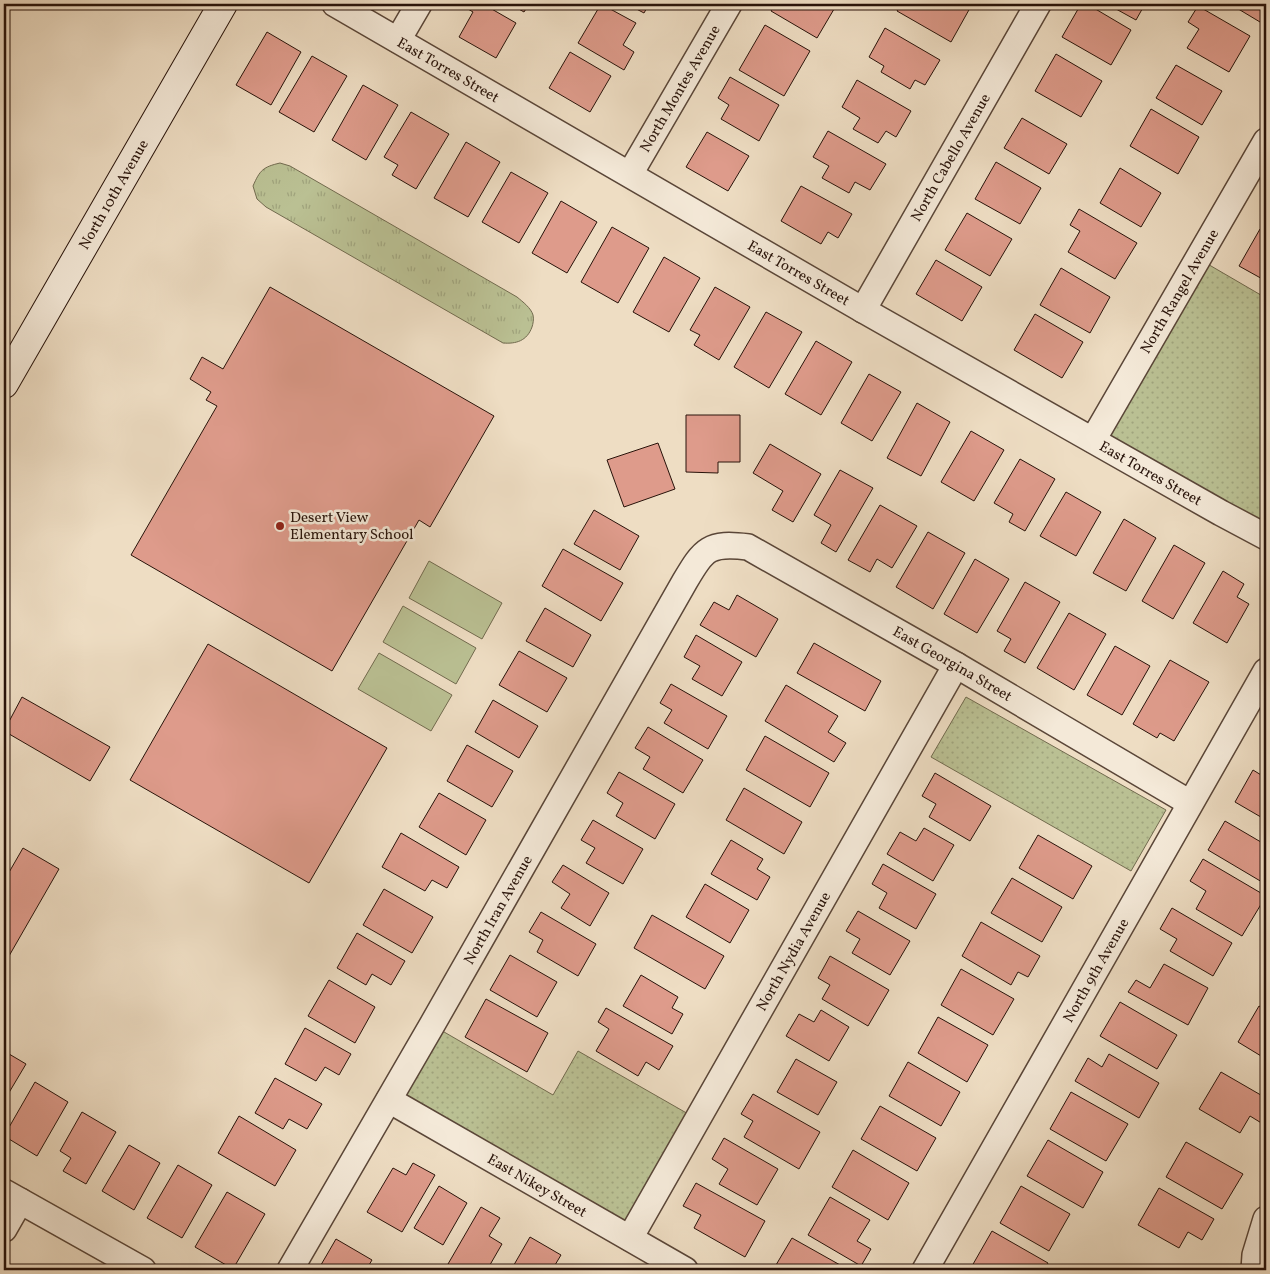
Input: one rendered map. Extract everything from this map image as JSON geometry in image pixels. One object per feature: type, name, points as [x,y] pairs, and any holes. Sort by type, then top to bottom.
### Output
[{"type":"main road","name":"North 10th Avenue","points":[[4,384],[223,4]]},
{"type":"street","name":"East Torres Street","points":[[335,4],[863,310],[1266,537]]},
{"type":"street","points":[[398,40],[419,4]]},
{"type":"street","name":"North Montes Avenue","points":[[630,174],[729,4]]},
{"type":"street","name":"North Cabello Avenue","points":[[863,310],[1038,4]]},
{"type":"street","name":"North Rangel Avenue","points":[[1093,440],[1266,141]]},
{"type":"street","name":"East Georgina Street","points":[[707,550],[727,544],[748,547],[1190,803]]},
{"type":"street","name":"North Iran Avenue","points":[[290,1270],[685,580],[698,558],[707,550]]},
{"type":"street","name":"North Nydia Avenue","points":[[630,1238],[956,666]]},
{"type":"street","name":"North 9th Avenue","points":[[925,1270],[1266,671]]},
{"type":"street","name":"East Nikey Street","points":[[389,1100],[685,1270]]},
{"type":"street","points":[[4,1229],[12,1196],[143,1270]]},
{"type":"street","points":[[1254,1270],[1255,1255],[1266,1219]]},
{"type":"green space","points":[[280,163],[290,166],[517,297],[532,312],[533,323],[530,332],[520,341],[503,343],[266,207],[257,199],[253,186],[263,170]]},
{"type":"green space","points":[[1199,259],[1266,298],[1266,537],[1093,440]]},
{"type":"green space","points":[[429,561],[502,603],[482,639],[409,598]]},
{"type":"green space","points":[[403,606],[476,648],[456,684],[383,642]]},
{"type":"green space","points":[[379,653],[452,695],[431,731],[358,689]]},
{"type":"green space","points":[[966,697],[1166,810],[1131,871],[931,757]]},
{"type":"green space","points":[[432,1025],[553,1095],[578,1051],[697,1119],[630,1238],[389,1100]]},
{"type":"building","points":[[471,4],[483,4],[516,23],[496,58],[459,37],[473,12],[468,9]]},
{"type":"building","points":[[510,4],[529,4],[524,12]]},
{"type":"building","points":[[601,4],[636,23],[623,45],[634,52],[624,70],[578,43]]},
{"type":"building","points":[[627,4],[649,4],[644,13]]},
{"type":"building","points":[[775,4],[837,4],[817,38],[771,11]]},
{"type":"building","points":[[901,4],[962,4],[970,8],[951,42],[897,11]]},
{"type":"building","points":[[1081,4],[1087,4],[1131,30],[1111,65],[1062,37]]},
{"type":"building","points":[[1107,4],[1145,4],[1136,20]]},
{"type":"building","points":[[1230,4],[1266,4],[1265,25]]},
{"type":"building","points":[[1198,6],[1250,36],[1229,72],[1187,48],[1199,29],[1188,22]]},
{"type":"building","points":[[765,25],[810,51],[784,96],[739,70]]},
{"type":"building","points":[[885,28],[940,60],[925,85],[915,80],[910,89],[881,72],[884,66],[869,57]]},
{"type":"building","points":[[267,32],[301,52],[271,105],[236,85]]},
{"type":"building","points":[[570,52],[611,76],[590,112],[549,88]]},
{"type":"building","points":[[1056,54],[1102,81],[1081,117],[1035,91]]},
{"type":"building","points":[[312,56],[347,76],[314,132],[279,112]]},
{"type":"building","points":[[1176,65],[1222,91],[1202,125],[1156,98]]},
{"type":"building","points":[[730,77],[779,105],[759,141],[721,119],[729,105],[718,98]]},
{"type":"building","points":[[857,80],[911,111],[896,137],[886,131],[878,143],[853,129],[860,118],[842,107]]},
{"type":"building","points":[[363,85],[398,105],[366,160],[332,140]]},
{"type":"building","points":[[1151,109],[1199,137],[1178,174],[1130,146]]},
{"type":"building","points":[[411,112],[449,134],[416,189],[392,175],[398,165],[384,157]]},
{"type":"building","points":[[1022,118],[1067,144],[1049,174],[1004,148]]},
{"type":"building","points":[[828,131],[886,164],[870,190],[855,182],[849,193],[822,178],[829,166],[813,157]]},
{"type":"building","points":[[707,132],[749,156],[728,191],[686,167]]},
{"type":"building","points":[[466,142],[500,162],[468,217],[434,198]]},
{"type":"building","points":[[996,162],[1041,188],[1020,224],[975,199]]},
{"type":"building","points":[[1120,168],[1161,193],[1141,227],[1100,203]]},
{"type":"building","points":[[511,172],[548,193],[519,243],[482,222]]},
{"type":"building","points":[[801,186],[852,214],[838,238],[828,232],[821,244],[781,221]]},
{"type":"building","points":[[561,201],[597,222],[567,273],[532,253]]},
{"type":"building","points":[[1079,209],[1137,243],[1115,279],[1068,252],[1080,231],[1070,225]]},
{"type":"building","points":[[967,213],[1012,239],[990,276],[945,250]]},
{"type":"building","points":[[612,227],[649,248],[618,303],[581,282]]},
{"type":"building","points":[[1260,229],[1266,233],[1266,281],[1239,266]]},
{"type":"building","points":[[664,257],[700,278],[669,332],[633,312]]},
{"type":"building","points":[[936,260],[982,287],[962,321],[916,294]]},
{"type":"building","points":[[1061,268],[1110,297],[1090,333],[1040,305]]},
{"type":"building","points":[[270,287],[494,416],[430,527],[419,520],[332,671],[131,555],[217,406],[206,400],[211,392],[190,379],[202,357],[223,369]]},
{"type":"building","points":[[715,287],[750,307],[719,360],[694,345],[700,335],[690,330]]},
{"type":"building","points":[[766,312],[802,332],[769,388],[734,367]]},
{"type":"building","points":[[1035,314],[1083,342],[1062,378],[1014,350]]},
{"type":"building","points":[[816,341],[852,362],[821,415],[785,394]]},
{"type":"building","points":[[869,374],[901,392],[872,441],[841,423]]},
{"type":"building","points":[[917,403],[950,422],[921,476],[887,458]]},
{"type":"building","points":[[686,415],[740,415],[740,462],[718,462],[718,473],[686,472]]},
{"type":"building","points":[[971,431],[1004,450],[974,501],[941,482]]},
{"type":"building","points":[[658,443],[675,489],[624,507],[607,460]]},
{"type":"building","points":[[770,444],[821,474],[793,522],[772,510],[783,491],[753,473]]},
{"type":"building","points":[[1020,459],[1055,479],[1025,531],[1009,522],[1013,514],[994,503]]},
{"type":"building","points":[[840,470],[873,488],[836,552],[821,543],[831,525],[814,515]]},
{"type":"building","points":[[1066,492],[1101,512],[1076,556],[1040,536]]},
{"type":"building","points":[[880,505],[917,526],[892,568],[877,559],[870,572],[848,560]]},
{"type":"building","points":[[594,510],[639,536],[620,570],[574,544]]},
{"type":"building","points":[[1124,519],[1156,538],[1126,591],[1093,573]]},
{"type":"building","points":[[928,532],[965,553],[933,609],[896,587]]},
{"type":"building","points":[[1174,545],[1205,563],[1173,619],[1142,601]]},
{"type":"building","points":[[563,549],[623,583],[601,621],[542,586]]},
{"type":"building","points":[[975,559],[1009,579],[977,633],[944,614]]},
{"type":"building","points":[[1223,571],[1244,584],[1237,597],[1249,604],[1227,643],[1193,623]]},
{"type":"building","points":[[1025,582],[1060,602],[1025,663],[1004,651],[1011,639],[997,631]]},
{"type":"building","points":[[737,595],[778,619],[756,657],[700,625],[714,602],[729,610]]},
{"type":"building","points":[[545,608],[591,635],[573,667],[526,641]]},
{"type":"building","points":[[1069,613],[1106,634],[1074,690],[1037,668]]},
{"type":"building","points":[[696,635],[742,662],[722,696],[692,679],[700,666],[684,657]]},
{"type":"building","points":[[814,643],[881,681],[865,711],[797,673]]},
{"type":"building","points":[[208,644],[387,748],[309,883],[130,780]]},
{"type":"building","points":[[1115,646],[1150,666],[1122,715],[1087,695]]},
{"type":"building","points":[[519,651],[567,678],[547,712],[499,685]]},
{"type":"building","points":[[1170,660],[1209,682],[1174,741],[1160,733],[1157,738],[1133,724]]},
{"type":"building","points":[[671,684],[727,716],[708,749],[664,723],[672,710],[660,703]]},
{"type":"building","points":[[786,685],[838,716],[828,732],[846,743],[834,762],[765,721]]},
{"type":"building","points":[[22,697],[110,747],[90,781],[4,731]]},
{"type":"building","points":[[493,700],[538,726],[519,758],[475,732]]},
{"type":"building","points":[[648,727],[703,760],[683,793],[643,769],[650,757],[635,748]]},
{"type":"building","points":[[765,736],[829,773],[810,807],[746,770]]},
{"type":"building","points":[[467,745],[513,771],[492,807],[447,781]]},
{"type":"building","points":[[1253,770],[1266,778],[1266,820],[1235,802]]},
{"type":"building","points":[[619,772],[675,804],[655,839],[616,816],[623,803],[607,793]]},
{"type":"building","points":[[935,773],[991,806],[970,841],[929,817],[936,804],[922,796]]},
{"type":"building","points":[[744,788],[802,822],[784,854],[726,820]]},
{"type":"building","points":[[439,793],[486,820],[466,855],[419,827]]},
{"type":"building","points":[[593,820],[643,849],[623,884],[586,863],[595,848],[581,840]]},
{"type":"building","points":[[1225,821],[1266,845],[1266,874],[1262,882],[1208,850]]},
{"type":"building","points":[[924,828],[954,845],[933,881],[887,854],[900,832],[916,841]]},
{"type":"building","points":[[401,833],[459,867],[447,888],[432,880],[425,891],[382,867]]},
{"type":"building","points":[[1038,835],[1092,866],[1073,899],[1019,868]]},
{"type":"building","points":[[731,840],[763,859],[757,869],[770,877],[757,900],[711,874]]},
{"type":"building","points":[[23,848],[59,869],[9,956],[4,952],[4,881]]},
{"type":"building","points":[[1203,859],[1266,896],[1242,936],[1196,909],[1206,891],[1190,881]]},
{"type":"building","points":[[883,864],[936,894],[916,929],[879,908],[887,893],[872,884]]},
{"type":"building","points":[[563,865],[609,893],[590,926],[561,908],[570,894],[552,882]]},
{"type":"building","points":[[1012,878],[1062,907],[1042,942],[991,913]]},
{"type":"building","points":[[705,884],[749,910],[730,943],[686,917]]},
{"type":"building","points":[[384,889],[433,917],[412,953],[363,925]]},
{"type":"building","points":[[1172,908],[1232,943],[1213,976],[1170,951],[1177,939],[1160,929]]},
{"type":"building","points":[[858,911],[910,941],[890,975],[852,953],[860,939],[846,931]]},
{"type":"building","points":[[541,912],[596,944],[578,976],[537,952],[543,940],[529,932]]},
{"type":"building","points":[[652,915],[724,956],[705,989],[634,948]]},
{"type":"building","points":[[981,922],[1040,956],[1028,977],[1018,972],[1011,985],[962,956]]},
{"type":"building","points":[[357,933],[405,961],[391,985],[372,974],[366,985],[337,968]]},
{"type":"building","points":[[510,955],[557,982],[537,1017],[490,990]]},
{"type":"building","points":[[830,956],[889,990],[868,1026],[822,999],[830,985],[818,978]]},
{"type":"building","points":[[1164,964],[1208,988],[1188,1025],[1128,992],[1136,980],[1150,988]]},
{"type":"building","points":[[961,969],[1014,999],[993,1035],[941,1005]]},
{"type":"building","points":[[641,975],[678,997],[672,1008],[683,1014],[672,1034],[623,1006]]},
{"type":"building","points":[[329,980],[375,1007],[355,1043],[308,1016]]},
{"type":"building","points":[[486,999],[548,1033],[527,1072],[465,1037]]},
{"type":"building","points":[[1120,1002],[1177,1035],[1157,1069],[1100,1036]]},
{"type":"building","points":[[1259,1006],[1266,1010],[1266,1059],[1238,1042]]},
{"type":"building","points":[[606,1008],[673,1046],[659,1070],[646,1062],[638,1076],[596,1051],[609,1029],[598,1022]]},
{"type":"building","points":[[821,1010],[849,1027],[829,1061],[786,1036],[799,1014],[814,1022]]},
{"type":"building","points":[[938,1017],[988,1045],[967,1082],[918,1053]]},
{"type":"building","points":[[305,1028],[351,1054],[339,1075],[325,1067],[316,1081],[285,1064]]},
{"type":"building","points":[[4,1051],[26,1064],[4,1101]]},
{"type":"building","points":[[1109,1054],[1159,1083],[1139,1118],[1075,1081],[1088,1058],[1102,1067]]},
{"type":"building","points":[[796,1059],[837,1082],[818,1115],[777,1092]]},
{"type":"building","points":[[908,1062],[960,1092],[941,1126],[889,1096]]},
{"type":"building","points":[[1221,1072],[1266,1098],[1266,1118],[1263,1124],[1250,1116],[1240,1133],[1199,1109]]},
{"type":"building","points":[[275,1078],[322,1104],[307,1129],[289,1119],[283,1129],[255,1113]]},
{"type":"building","points":[[35,1082],[68,1102],[37,1156],[4,1136]]},
{"type":"building","points":[[1071,1092],[1128,1124],[1106,1161],[1050,1129]]},
{"type":"building","points":[[753,1094],[820,1132],[799,1169],[744,1137],[753,1121],[741,1114]]},
{"type":"building","points":[[880,1106],[936,1138],[917,1171],[861,1139]]},
{"type":"building","points":[[82,1112],[116,1132],[86,1184],[63,1171],[71,1158],[60,1151]]},
{"type":"building","points":[[239,1116],[296,1150],[275,1186],[218,1153]]},
{"type":"building","points":[[724,1138],[778,1169],[757,1205],[719,1184],[728,1169],[712,1159]]},
{"type":"building","points":[[1048,1140],[1103,1172],[1083,1208],[1027,1176]]},
{"type":"building","points":[[1186,1142],[1243,1174],[1222,1209],[1166,1177]]},
{"type":"building","points":[[129,1145],[160,1163],[134,1210],[102,1191]]},
{"type":"building","points":[[853,1150],[909,1183],[888,1220],[832,1187]]},
{"type":"building","points":[[413,1163],[435,1175],[402,1232],[367,1212],[393,1168],[406,1175]]},
{"type":"building","points":[[178,1165],[212,1185],[182,1238],[147,1218]]},
{"type":"building","points":[[696,1183],[765,1221],[745,1257],[694,1228],[701,1215],[683,1206]]},
{"type":"building","points":[[439,1186],[467,1203],[443,1245],[414,1228]]},
{"type":"building","points":[[1021,1186],[1070,1214],[1049,1251],[1000,1223]]},
{"type":"building","points":[[1159,1188],[1214,1219],[1202,1240],[1188,1232],[1179,1248],[1138,1225]]},
{"type":"building","points":[[227,1192],[265,1214],[233,1269],[195,1247]]},
{"type":"building","points":[[830,1197],[870,1220],[857,1241],[871,1249],[861,1266],[808,1235]]},
{"type":"building","points":[[481,1207],[500,1218],[489,1236],[502,1244],[487,1270],[459,1270],[448,1264]]},
{"type":"building","points":[[992,1231],[1048,1263],[1044,1270],[979,1270],[972,1266]]},
{"type":"building","points":[[530,1237],[561,1255],[552,1270],[511,1270]]},
{"type":"building","points":[[792,1238],[849,1270],[773,1270]]},
{"type":"building","points":[[336,1239],[372,1260],[366,1270],[318,1270]]},
{"type":"place","name":"Desert View Elementary School","points":[[280,526]]}]
